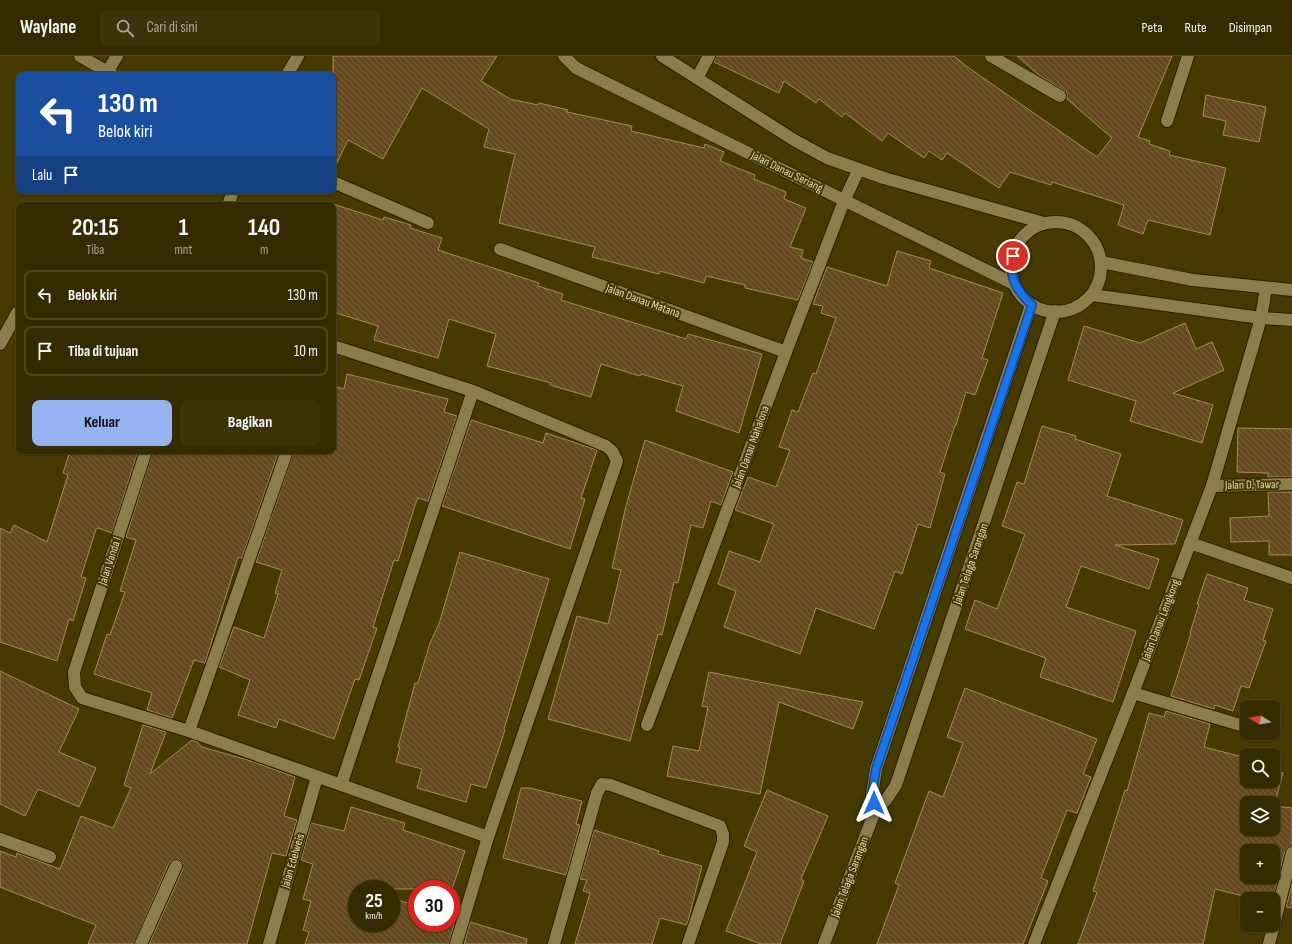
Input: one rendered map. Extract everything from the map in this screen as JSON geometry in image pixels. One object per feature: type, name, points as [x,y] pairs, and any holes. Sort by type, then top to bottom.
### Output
[{"type":"street","points":[[80,56],[107,72]]},
{"type":"street","points":[[111,72],[117,56]]},
{"type":"street","points":[[289,72],[298,56]]},
{"type":"street","name":"Jalan Danau Seriang","points":[[564,56],[576,68],[1014,284]]},
{"type":"street","points":[[662,56],[794,140],[827,158],[858,170],[1044,223],[1066,223],[1086,233],[1098,251],[1101,262],[1098,285],[1092,295],[1075,308],[1066,311],[1048,312],[1032,305],[1021,296],[1014,284],[1011,265],[1016,247],[1027,232],[1044,223]]},
{"type":"street","points":[[697,78],[709,56]]},
{"type":"street","points":[[991,56],[1060,96]]},
{"type":"street","points":[[1166,121],[1188,56]]},
{"type":"street","name":"Jalan Danau Mahalona","points":[[648,725],[786,352],[844,201],[858,170]]},
{"type":"street","points":[[336,183],[428,223]]},
{"type":"street","name":"Jalan Danau Matana","points":[[500,249],[786,352]]},
{"type":"street","points":[[1101,262],[1193,280],[1292,290]]},
{"type":"street","name":"Jalan Danau Lengkong","points":[[1034,944],[1133,693],[1212,486],[1261,318],[1266,288]]},
{"type":"street","points":[[1092,295],[1261,318],[1292,320]]},
{"type":"street","name":"Jalan Telaga Sarangan","points":[[875,811],[872,795],[876,769],[1032,305]]},
{"type":"street","name":"Jalan Telaga Sarangan","points":[[824,944],[875,811],[886,800],[896,786],[1055,311]]},
{"type":"street","points":[[0,344],[16,316]]},
{"type":"street","points":[[336,347],[473,391],[606,446],[612,450],[617,461],[488,837],[456,944]]},
{"type":"street","points":[[341,785],[473,391]]},
{"type":"street","name":"Jalan Vanda I","points":[[145,454],[74,672],[75,687],[82,698],[188,732]]},
{"type":"street","points":[[286,454],[188,732],[488,837]]},
{"type":"street","name":"Jalan D. Tawar","points":[[1212,486],[1292,484]]},
{"type":"street","points":[[1190,543],[1292,578]]},
{"type":"street","points":[[1133,693],[1240,725]]},
{"type":"street","name":"Jalan Edelweis","points":[[269,944],[318,777]]},
{"type":"street","points":[[554,944],[598,793],[602,784],[611,785],[720,826],[723,834],[723,842],[688,944]]},
{"type":"street","points":[[0,839],[50,857]]},
{"type":"street","points":[[1269,944],[1292,853]]},
{"type":"street","points":[[141,944],[176,866]]},
{"type":"building","points":[[333,56],[497,56],[481,81],[510,99],[538,105],[539,103],[568,110],[567,112],[632,126],[631,131],[704,148],[705,144],[724,152],[720,161],[755,175],[754,179],[786,192],[784,199],[806,208],[790,247],[803,250],[801,258],[813,262],[798,300],[745,288],[745,285],[706,276],[704,283],[660,271],[659,274],[592,257],[595,247],[499,223],[515,154],[484,147],[489,129],[422,88],[383,159],[348,140],[336,165],[336,72],[333,72]]},
{"type":"building","points":[[716,56],[954,56],[966,66],[1097,157],[1112,138],[1067,99],[1067,93],[1064,90],[1040,76],[1017,56],[1172,56],[1138,137],[1150,141],[1149,144],[1170,151],[1169,155],[1226,168],[1210,235],[1148,220],[1143,234],[1118,225],[1124,205],[1052,182],[1051,185],[1010,172],[999,188],[947,153],[942,160],[929,151],[924,158],[888,133],[882,141],[845,113],[842,117],[819,99],[816,103],[784,81],[779,93],[714,62]]},
{"type":"building","points":[[1206,95],[1266,107],[1259,142],[1223,135],[1226,121],[1203,116]]},
{"type":"building","points":[[336,205],[383,220],[384,217],[411,225],[410,228],[442,238],[438,250],[539,283],[538,286],[563,294],[561,300],[686,339],[688,334],[762,354],[739,433],[676,411],[683,386],[641,374],[640,376],[601,364],[591,397],[550,385],[551,383],[487,366],[496,334],[449,319],[438,358],[374,340],[378,326],[336,313]]},
{"type":"building","points":[[897,251],[931,261],[929,268],[1003,293],[982,358],[988,360],[975,395],[966,392],[940,472],[945,474],[930,528],[918,524],[902,574],[895,571],[874,629],[816,608],[800,654],[724,627],[736,591],[718,584],[729,551],[760,562],[774,524],[735,510],[748,477],[776,487],[790,450],[779,447],[792,410],[798,412],[813,373],[816,374],[836,318],[821,313],[823,306],[813,304],[827,267],[887,286]]},
{"type":"building","points":[[1185,323],[1196,349],[1212,342],[1224,370],[1173,393],[1213,405],[1202,443],[1130,421],[1136,401],[1068,380],[1084,326],[1140,343]]},
{"type":"building","points":[[347,374],[448,399],[444,412],[457,416],[428,501],[418,498],[398,561],[394,560],[373,627],[377,628],[359,680],[355,679],[334,739],[279,719],[276,728],[238,715],[250,680],[219,667],[234,627],[264,638],[278,594],[275,593],[282,570],[256,562],[293,454],[336,454],[336,387],[344,389]]},
{"type":"building","points":[[471,420],[543,443],[546,433],[597,450],[581,498],[585,499],[570,549],[442,506]]},
{"type":"building","points":[[1042,426],[1076,436],[1075,439],[1121,454],[1107,496],[1183,520],[1175,544],[1115,545],[1159,559],[1149,589],[1081,566],[1066,607],[1136,631],[1113,702],[1040,677],[1046,658],[965,629],[975,600],[997,609],[1025,534],[1002,526],[1017,482],[1024,484]]},
{"type":"building","points":[[1238,428],[1292,429],[1292,477],[1268,477],[1268,473],[1237,472]]},
{"type":"building","points":[[645,440],[733,472],[721,505],[711,501],[703,528],[691,525],[678,583],[674,582],[662,635],[658,634],[630,741],[548,719],[577,616],[608,624],[621,570],[612,568],[626,506]]},
{"type":"building","points":[[69,454],[137,454],[112,533],[98,528],[96,529],[81,577],[86,578],[73,621],[69,619],[57,661],[0,642],[0,528],[10,533],[14,525],[47,542],[68,475],[63,473]]},
{"type":"building","points":[[152,454],[278,454],[242,558],[238,557],[205,663],[194,660],[172,718],[147,710],[152,693],[94,674],[107,634],[110,635],[125,592],[120,591],[136,540],[126,537]]},
{"type":"building","points":[[1268,492],[1292,492],[1292,555],[1269,555],[1269,541],[1231,542],[1230,518],[1269,516]]},
{"type":"building","points":[[460,552],[549,579],[504,729],[505,730],[486,788],[471,784],[466,802],[417,788],[422,769],[396,762],[400,747],[398,747],[415,683],[418,683],[430,643],[439,624]]},
{"type":"building","points":[[1207,574],[1248,588],[1244,600],[1273,609],[1263,640],[1266,641],[1249,688],[1241,686],[1233,711],[1215,705],[1214,709],[1171,696],[1191,633],[1199,604],[1197,604]]},
{"type":"building","points":[[0,671],[79,709],[59,752],[96,768],[79,807],[38,789],[25,816],[0,804]]},
{"type":"building","points":[[709,672],[863,702],[853,729],[779,702],[760,794],[667,776],[673,746],[699,751],[708,707],[702,706]]},
{"type":"building","points":[[965,688],[1097,739],[1083,774],[1091,777],[1077,813],[1067,810],[1041,878],[1048,881],[1023,944],[877,944],[899,885],[895,883],[929,791],[943,797],[963,743],[947,737]]},
{"type":"building","points":[[1166,711],[1210,724],[1204,747],[1240,756],[1240,788],[1279,788],[1277,796],[1240,796],[1240,836],[1280,836],[1280,807],[1292,808],[1292,846],[1287,848],[1285,851],[1280,871],[1280,844],[1240,844],[1240,884],[1277,884],[1275,892],[1240,892],[1240,895],[1215,889],[1203,944],[1078,944],[1097,892],[1093,891],[1125,790],[1127,791],[1149,713],[1164,717]]},
{"type":"building","points":[[143,725],[166,732],[150,774],[192,740],[197,742],[202,747],[251,761],[295,777],[284,816],[297,820],[286,856],[272,853],[247,944],[149,944],[183,869],[182,862],[179,859],[172,860],[169,863],[134,944],[88,944],[96,925],[0,887],[0,851],[16,857],[17,853],[60,869],[81,816],[113,828],[131,788],[124,785]]},
{"type":"building","points":[[1280,772],[1283,773],[1280,784]]},
{"type":"building","points":[[521,788],[530,788],[582,801],[576,824],[580,825],[566,875],[503,858]]},
{"type":"building","points":[[767,790],[828,816],[801,879],[804,881],[780,944],[761,944],[726,931],[757,852],[744,846]]},
{"type":"building","points":[[351,807],[405,823],[403,830],[465,851],[455,880],[408,880],[408,889],[400,889],[400,880],[348,880],[348,932],[400,932],[400,901],[408,903],[408,932],[452,932],[449,944],[305,944],[309,932],[303,930],[311,901],[303,899],[313,864],[301,860],[311,823],[344,831]]},
{"type":"building","points":[[594,830],[659,851],[658,854],[702,866],[687,925],[660,918],[652,944],[575,944],[590,893],[583,891],[587,880],[580,879]]},
{"type":"building","points":[[1292,884],[1292,908],[1286,907]]},
{"type":"building","points":[[470,922],[527,939],[526,944],[464,944]]},
{"type":"route","points":[[874,803],[872,795],[876,769],[1032,305],[1021,296],[1014,284],[1011,265],[1013,256]]}]
